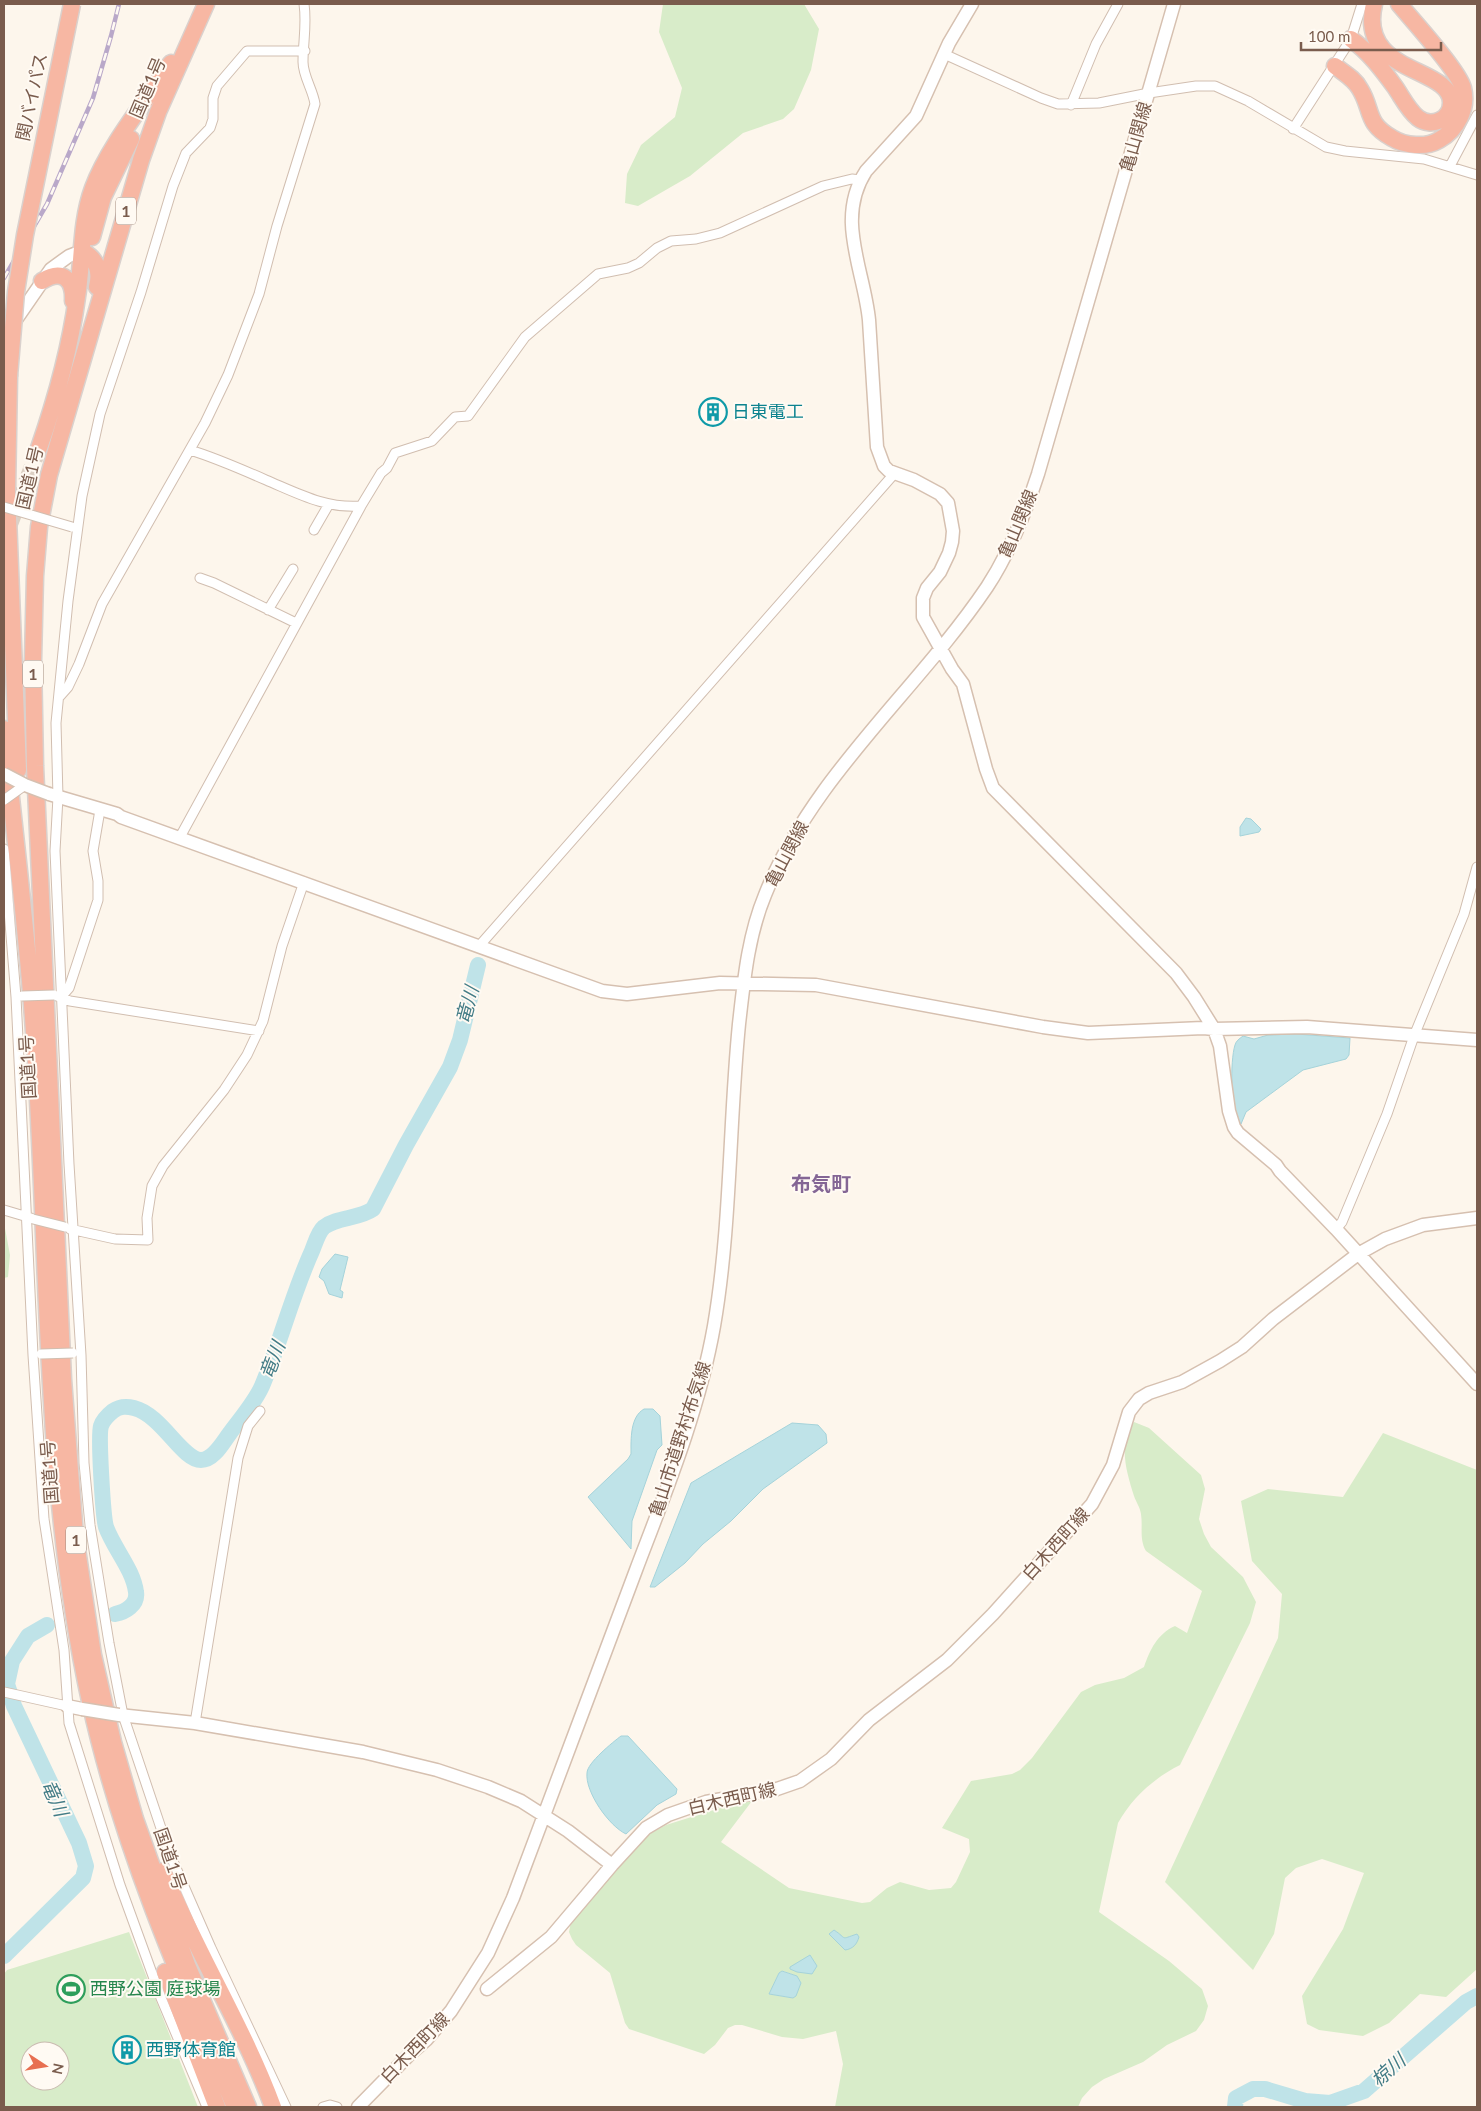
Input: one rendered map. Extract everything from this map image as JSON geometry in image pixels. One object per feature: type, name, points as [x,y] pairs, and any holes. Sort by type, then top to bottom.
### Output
[{"type":"highway","name":"関バイパス","points":[[15,678],[7,492],[10,376],[16,292],[25,235],[72,4]]},
{"type":"highway","name":"国道1号","points":[[206,4],[158,112],[141,160],[68,406],[39,526],[35,576],[33,660],[42,946],[71,1493],[79,1568],[107,1742],[123,1825],[175,1969],[235,2107]]},
{"type":"highway","points":[[1351,39],[1372,57],[1419,119],[1432,123],[1442,120],[1447,115],[1451,103],[1448,90],[1392,58],[1381,47],[1372,22],[1374,4]]},
{"type":"highway","points":[[1335,66],[1355,81],[1364,95],[1367,110],[1374,124],[1394,140],[1408,144],[1423,145],[1438,141],[1450,132],[1455,127],[1462,112],[1464,105],[1463,89],[1456,75],[1398,4]]},
{"type":"highway","name":"国道1号","points":[[39,448],[65,365],[75,316],[88,205],[98,176],[110,153],[198,21]]},
{"type":"highway","points":[[68,406],[99,279],[99,270],[96,263],[82,251],[90,241],[103,197],[122,155],[181,60]]},
{"type":"highway","points":[[42,281],[53,276],[59,276],[69,281],[72,286],[73,302],[65,365]]},
{"type":"highway","name":"1","points":[[15,678],[42,946]]},
{"type":"highway","name":"1","points":[[15,678],[17,759],[33,1017]]},
{"type":"highway","name":"国道1号","points":[[4,729],[33,1017],[59,1498],[74,1617],[107,1742],[167,1914],[248,2107]]},
{"type":"highway","points":[[217,2107],[172,1991],[135,1885],[98,1763],[107,1742],[121,1750],[147,1830],[175,1900],[258,2066],[273,2107]]},
{"type":"street","points":[[60,696],[68,687],[79,664],[102,604],[190,450],[228,375],[259,294],[277,226],[315,104],[312,88],[304,70],[306,26],[304,4]]},
{"type":"street","points":[[972,4],[944,54],[916,116],[860,180],[852,207],[851,222],[854,250],[865,293],[869,319],[877,447],[884,466],[894,474],[914,480],[940,494],[948,503],[953,531],[949,553],[940,572],[927,588],[922,608],[925,622],[963,684],[993,788],[1176,973],[1214,1030],[1220,1046],[1234,1127],[1251,1145],[1276,1165],[1477,1384]]},
{"type":"street","points":[[1071,105],[1096,44],[1118,4]]},
{"type":"street","name":"亀山関線","points":[[744,984],[753,931],[763,898],[785,852],[812,808],[988,585],[1011,545],[1028,506],[1174,4]]},
{"type":"street","points":[[1293,129],[1351,39],[1362,4]]},
{"type":"street","points":[[286,2107],[185,1892],[121,1715],[90,1525],[83,1454],[69,1228],[58,996],[54,795],[56,723],[60,696],[74,528],[100,414],[141,292],[173,186],[186,152],[210,128],[213,119],[213,98],[216,86],[247,51],[305,51]]},
{"type":"street","points":[[944,54],[1058,104],[1099,103],[1196,86],[1216,86],[1248,101],[1326,147],[1345,151],[1424,159],[1477,175]]},
{"type":"street","points":[[1450,166],[1477,115]]},
{"type":"street","points":[[180,838],[361,506],[395,453],[432,441],[455,418],[468,416],[526,337],[598,274],[628,268],[639,263],[657,248],[671,241],[696,239],[720,233],[823,186],[852,179],[860,180]]},
{"type":"street","points":[[4,337],[42,281],[60,261],[82,251]]},
{"type":"street","points":[[190,450],[229,463],[304,497],[344,507],[361,506]]},
{"type":"street","points":[[480,946],[894,474]]},
{"type":"street","points":[[314,530],[329,504]]},
{"type":"street","points":[[4,507],[74,528]]},
{"type":"street","points":[[268,610],[293,568]]},
{"type":"street","points":[[200,578],[296,624]]},
{"type":"street","points":[[4,774],[25,785],[117,814],[602,991],[616,994],[642,993],[720,983],[816,985],[1043,1027],[1088,1033],[1204,1028],[1214,1030],[1307,1027],[1477,1040]]},
{"type":"street","points":[[4,801],[25,785]]},
{"type":"street","points":[[58,996],[69,988],[98,900],[98,881],[93,852],[100,810]]},
{"type":"street","points":[[4,849],[19,996],[44,1519],[64,1650],[67,1706],[72,1738],[120,1885],[161,1998],[206,2107]]},
{"type":"street","points":[[1336,1229],[1342,1222],[1387,1114],[1414,1036],[1464,914],[1477,867]]},
{"type":"street","points":[[4,1210],[115,1239],[148,1240],[146,1229],[149,1202],[156,1179],[175,1150],[234,1076],[259,1031],[282,946],[304,882]]},
{"type":"street","name":"亀山市道野村布気線","points":[[543,1817],[674,1469],[699,1393],[714,1328],[723,1256],[735,1062],[744,984]]},
{"type":"street","points":[[19,996],[58,996],[70,1001],[259,1031]]},
{"type":"street","name":"白木西町線","points":[[487,1989],[551,1937],[646,1828],[668,1815],[706,1802],[788,1786],[811,1774],[831,1759],[869,1720],[948,1660],[1092,1504],[1113,1465],[1125,1422],[1134,1404],[1149,1393],[1182,1382],[1202,1372],[1242,1347],[1273,1319],[1358,1254],[1399,1232],[1423,1226],[1477,1218]]},
{"type":"street","points":[[37,1355],[77,1354]]},
{"type":"street","points":[[195,1723],[238,1458],[248,1426],[260,1411]]},
{"type":"street","points":[[4,1692],[82,1709],[195,1723],[363,1752],[437,1770],[521,1801],[543,1817],[568,1831],[612,1865]]},
{"type":"street","name":"白木西町線","points":[[358,2107],[438,2027],[478,1971],[505,1920],[543,1817]]},
{"type":"street","points":[[323,2107],[330,2105],[337,2107]]},
{"type":"green space","points":[[663,4],[804,4],[819,29],[811,70],[794,109],[783,119],[743,133],[690,176],[638,206],[625,203],[627,174],[641,145],[675,117],[682,88],[659,32]]},
{"type":"green space","points":[[4,1223],[10,1255],[8,1277],[4,1278]]},
{"type":"green space","points":[[1134,1422],[1149,1428],[1201,1475],[1205,1489],[1199,1519],[1204,1534],[1211,1547],[1243,1577],[1256,1602],[1250,1623],[1180,1765],[1161,1776],[1144,1790],[1130,1805],[1118,1823],[1099,1912],[1169,1961],[1202,1989],[1208,2006],[1204,2020],[1196,2031],[1167,2045],[1143,2062],[1104,2079],[1092,2087],[1082,2098],[1078,2107],[835,2107],[843,2064],[836,2031],[803,2039],[782,2037],[742,2025],[735,2025],[728,2028],[715,2045],[704,2054],[629,2029],[625,2023],[610,1973],[576,1945],[569,1932],[572,1916],[646,1836],[666,1825],[755,1797],[721,1842],[789,1888],[862,1903],[870,1902],[887,1888],[900,1882],[929,1890],[951,1888],[956,1882],[970,1852],[969,1839],[942,1828],[971,1781],[1012,1774],[1020,1770],[1032,1758],[1081,1692],[1095,1685],[1124,1678],[1144,1667],[1155,1643],[1169,1629],[1175,1626],[1187,1633],[1202,1591],[1146,1551],[1142,1537],[1142,1519],[1126,1467],[1125,1449],[1129,1431]],"holes":[[[783,1971],[797,1976],[793,1998],[769,1994],[779,1973]]]},
{"type":"green space","points":[[1383,1433],[1477,1470],[1477,1969],[1446,1997],[1420,1994],[1389,2023],[1363,2036],[1319,2030],[1307,2024],[1302,1996],[1343,1929],[1364,1873],[1322,1859],[1296,1868],[1285,1878],[1274,1934],[1253,1970],[1165,1882],[1278,1638],[1282,1594],[1252,1561],[1241,1501],[1268,1489],[1343,1497]]},
{"type":"green space","points":[[129,1932],[198,2107],[4,2107],[4,1974],[7,1970]]},
{"type":"water","points":[[1246,818],[1251,819],[1261,829],[1259,832],[1240,836],[1240,827]]},
{"type":"water","points":[[1296,1034],[1350,1038],[1349,1055],[1346,1059],[1303,1070],[1246,1112],[1241,1124],[1237,1118],[1232,1086],[1232,1062],[1236,1042],[1243,1036],[1254,1039],[1268,1035]]},
{"type":"water","points":[[335,1254],[348,1257],[340,1290],[343,1292],[342,1298],[329,1294],[324,1281],[319,1277],[322,1269]]},
{"type":"water","points":[[644,1409],[653,1409],[660,1416],[662,1445],[657,1450],[632,1521],[631,1549],[588,1497],[628,1459],[631,1454],[631,1435],[634,1423],[636,1417]]},
{"type":"water","points":[[792,1423],[818,1425],[826,1434],[827,1443],[763,1489],[685,1563],[655,1587],[650,1587],[691,1483]]},
{"type":"water","points":[[621,1736],[628,1736],[677,1789],[676,1794],[657,1805],[626,1834],[612,1824],[599,1808],[587,1781],[587,1773],[591,1764]]},
{"type":"water","points":[[834,1930],[844,1938],[857,1934],[859,1937],[856,1944],[845,1950],[829,1934]]},
{"type":"water","points":[[810,1955],[817,1966],[812,1974],[790,1969],[790,1967]]},
{"type":"water","points":[[782,1971],[797,1976],[801,1983],[796,1996],[793,1998],[769,1994],[779,1973]]},
{"type":"waterway","name":"竜川","points":[[115,1614],[127,1610],[133,1604],[136,1592],[131,1575],[106,1527],[100,1459],[100,1433],[103,1422],[109,1414],[118,1408],[134,1408],[154,1419],[186,1453],[194,1458],[206,1459],[218,1450],[252,1404],[262,1386],[298,1284],[320,1232],[329,1224],[361,1215],[373,1209],[450,1067],[460,1040],[478,965]]},
{"type":"waterway","name":"竜川","points":[[4,1956],[83,1878],[86,1866],[79,1843],[14,1706],[7,1684],[12,1661],[28,1636],[47,1625]]},
{"type":"waterway","name":"椋川","points":[[1235,2107],[1236,2098],[1253,2089],[1265,2089],[1305,2101],[1330,2103],[1364,2091],[1466,2002],[1477,1996]]},
{"type":"tunnel","points":[[9,527],[39,448]]},
{"type":"railway","points":[[4,278],[47,204],[93,98],[119,4]]},
{"type":"place","name":"日東電工","points":[[713,412]]},
{"type":"place","name":"西野公園 庭球場","points":[[71,1989]]},
{"type":"place","name":"西野体育館","points":[[127,2050]]},
{"type":"district","name":"布気町","points":[[821,1184]]}]
